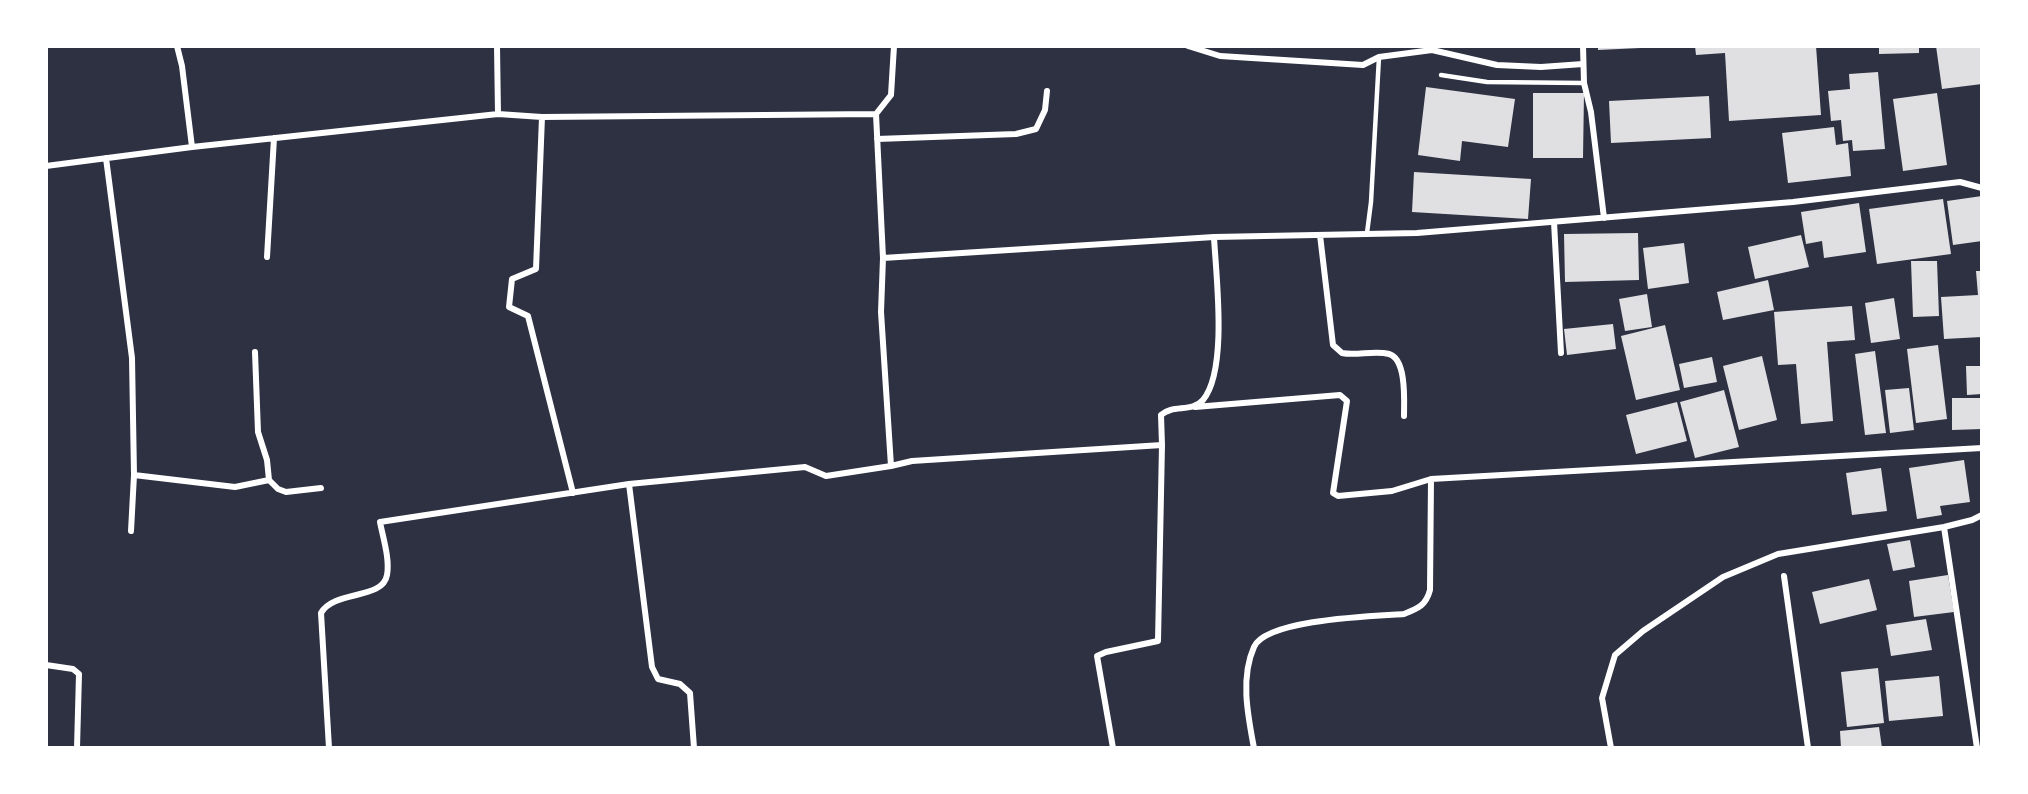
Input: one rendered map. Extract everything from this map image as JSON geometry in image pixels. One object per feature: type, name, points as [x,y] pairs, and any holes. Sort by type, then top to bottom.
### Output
[{"type":"street","points":[[177,46],[182,66],[192,147]]},
{"type":"street","points":[[497,46],[498,114]]},
{"type":"street","points":[[891,466],[881,312],[882,258],[876,114],[891,95],[894,46]]},
{"type":"street","points":[[1188,46],[1220,56],[1351,64],[1363,64],[1379,57],[1432,50],[1497,65],[1541,67],[1583,64]]},
{"type":"street","points":[[1583,46],[1584,83],[1592,112],[1604,218]]},
{"type":"street","points":[[878,139],[1016,134],[1036,129],[1045,110],[1047,91]]},
{"type":"street","points":[[46,166],[192,147],[498,114],[542,117],[876,114]]},
{"type":"street","points":[[542,117],[536,269],[512,279],[509,307],[528,316],[573,493]]},
{"type":"street","points":[[267,257],[274,138]]},
{"type":"street","points":[[106,158],[132,358],[134,474],[131,531]]},
{"type":"street","points":[[882,258],[1214,237],[1418,232],[1793,202],[1960,182],[1982,188]]},
{"type":"street","points":[[1554,222],[1561,352]]},
{"type":"street","points":[[1320,235],[1334,345],[1342,353],[1390,354],[1396,360],[1405,387],[1404,416]]},
{"type":"street","points":[[1194,407],[1206,394],[1219,351],[1214,237]]},
{"type":"street","points":[[255,352],[258,432],[267,460],[269,480]]},
{"type":"street","points":[[1113,747],[1098,656],[1106,652],[1158,640],[1161,415],[1167,409],[1340,395],[1347,401],[1333,494],[1338,496],[1392,491],[1431,478],[1982,448]]},
{"type":"street","points":[[329,747],[321,613],[332,601],[372,590],[383,584],[387,569],[380,522],[629,484],[806,467],[826,476],[912,461],[1162,445]]},
{"type":"street","points":[[134,474],[235,487],[269,480],[286,492],[321,488]]},
{"type":"street","points":[[1254,747],[1245,698],[1254,646],[1262,638],[1311,621],[1404,614],[1419,608],[1427,601],[1430,590],[1431,478]]},
{"type":"street","points":[[629,484],[652,667],[658,679],[680,684],[690,693],[694,747]]},
{"type":"street","points":[[1611,747],[1602,698],[1615,655],[1643,631],[1723,578],[1778,554],[1944,527],[1982,515]]},
{"type":"street","points":[[1944,527],[1977,747]]},
{"type":"street","points":[[1784,576],[1808,747]]},
{"type":"street","points":[[46,665],[73,669],[79,674],[77,747]]},
{"type":"lane","points":[[1366,233],[1371,202],[1379,57]]},
{"type":"lane","points":[[1441,75],[1487,82],[1584,83]]},
{"type":"building","points":[[1598,46],[1640,46],[1640,48],[1598,50]]},
{"type":"building","points":[[1695,46],[1816,46],[1821,115],[1729,121],[1725,53],[1696,55]]},
{"type":"building","points":[[1879,46],[1919,46],[1919,53],[1879,54]]},
{"type":"building","points":[[1936,46],[1982,46],[1982,84],[1942,89]]},
{"type":"building","points":[[1878,72],[1885,149],[1853,151],[1852,140],[1843,141],[1841,120],[1831,121],[1828,91],[1850,89],[1849,74]]},
{"type":"building","points":[[1426,87],[1515,99],[1508,147],[1462,141],[1460,161],[1418,155]]},
{"type":"building","points":[[1533,93],[1584,93],[1583,158],[1533,158]]},
{"type":"building","points":[[1937,93],[1947,165],[1903,171],[1893,99]]},
{"type":"building","points":[[1709,96],[1711,138],[1611,143],[1609,101]]},
{"type":"building","points":[[1834,127],[1836,145],[1848,143],[1851,176],[1788,183],[1782,133]]},
{"type":"building","points":[[1414,172],[1531,179],[1528,219],[1412,212]]},
{"type":"building","points":[[1982,196],[1982,241],[1953,245],[1947,201]]},
{"type":"building","points":[[1943,199],[1951,254],[1877,264],[1869,209]]},
{"type":"building","points":[[1859,203],[1866,252],[1824,258],[1822,241],[1806,244],[1801,212]]},
{"type":"building","points":[[1638,233],[1639,280],[1565,282],[1564,234]]},
{"type":"building","points":[[1801,235],[1809,267],[1755,279],[1748,247]]},
{"type":"building","points":[[1684,243],[1689,283],[1648,289],[1643,248]]},
{"type":"building","points":[[1911,261],[1937,261],[1939,316],[1913,317]]},
{"type":"building","points":[[1976,271],[1982,271],[1982,337],[1944,339],[1941,297],[1978,295]]},
{"type":"building","points":[[1768,280],[1774,310],[1723,320],[1717,292]]},
{"type":"building","points":[[1647,294],[1652,327],[1625,331],[1619,299]]},
{"type":"building","points":[[1894,298],[1900,339],[1871,343],[1865,303]]},
{"type":"building","points":[[1852,306],[1855,340],[1827,342],[1833,421],[1801,424],[1796,364],[1778,365],[1774,312]]},
{"type":"building","points":[[1613,324],[1616,349],[1567,355],[1564,329]]},
{"type":"building","points":[[1665,325],[1680,390],[1636,400],[1621,336]]},
{"type":"building","points":[[1938,345],[1947,419],[1916,423],[1907,349]]},
{"type":"building","points":[[1875,351],[1886,433],[1865,435],[1855,354]]},
{"type":"building","points":[[1762,356],[1777,420],[1739,430],[1723,366]]},
{"type":"building","points":[[1712,357],[1717,382],[1684,388],[1679,364]]},
{"type":"building","points":[[1966,366],[1982,366],[1982,394],[1967,395]]},
{"type":"building","points":[[1909,388],[1914,430],[1890,433],[1885,390]]},
{"type":"building","points":[[1724,390],[1739,447],[1695,458],[1680,402]]},
{"type":"building","points":[[1952,398],[1982,398],[1982,429],[1952,430]]},
{"type":"building","points":[[1677,402],[1687,441],[1636,454],[1626,415]]},
{"type":"building","points":[[1964,460],[1970,502],[1940,506],[1942,515],[1917,519],[1909,468]]},
{"type":"building","points":[[1881,468],[1887,511],[1852,515],[1846,473]]},
{"type":"building","points":[[1910,540],[1915,567],[1893,571],[1887,544]]},
{"type":"building","points":[[1948,575],[1954,612],[1914,617],[1909,581]]},
{"type":"building","points":[[1869,579],[1877,610],[1820,624],[1812,592]]},
{"type":"building","points":[[1926,619],[1932,650],[1891,656],[1886,625]]},
{"type":"building","points":[[1878,668],[1884,723],[1847,727],[1841,672]]},
{"type":"building","points":[[1939,676],[1943,716],[1889,721],[1885,681]]},
{"type":"building","points":[[1879,727],[1882,748],[1841,748],[1840,731]]}]
